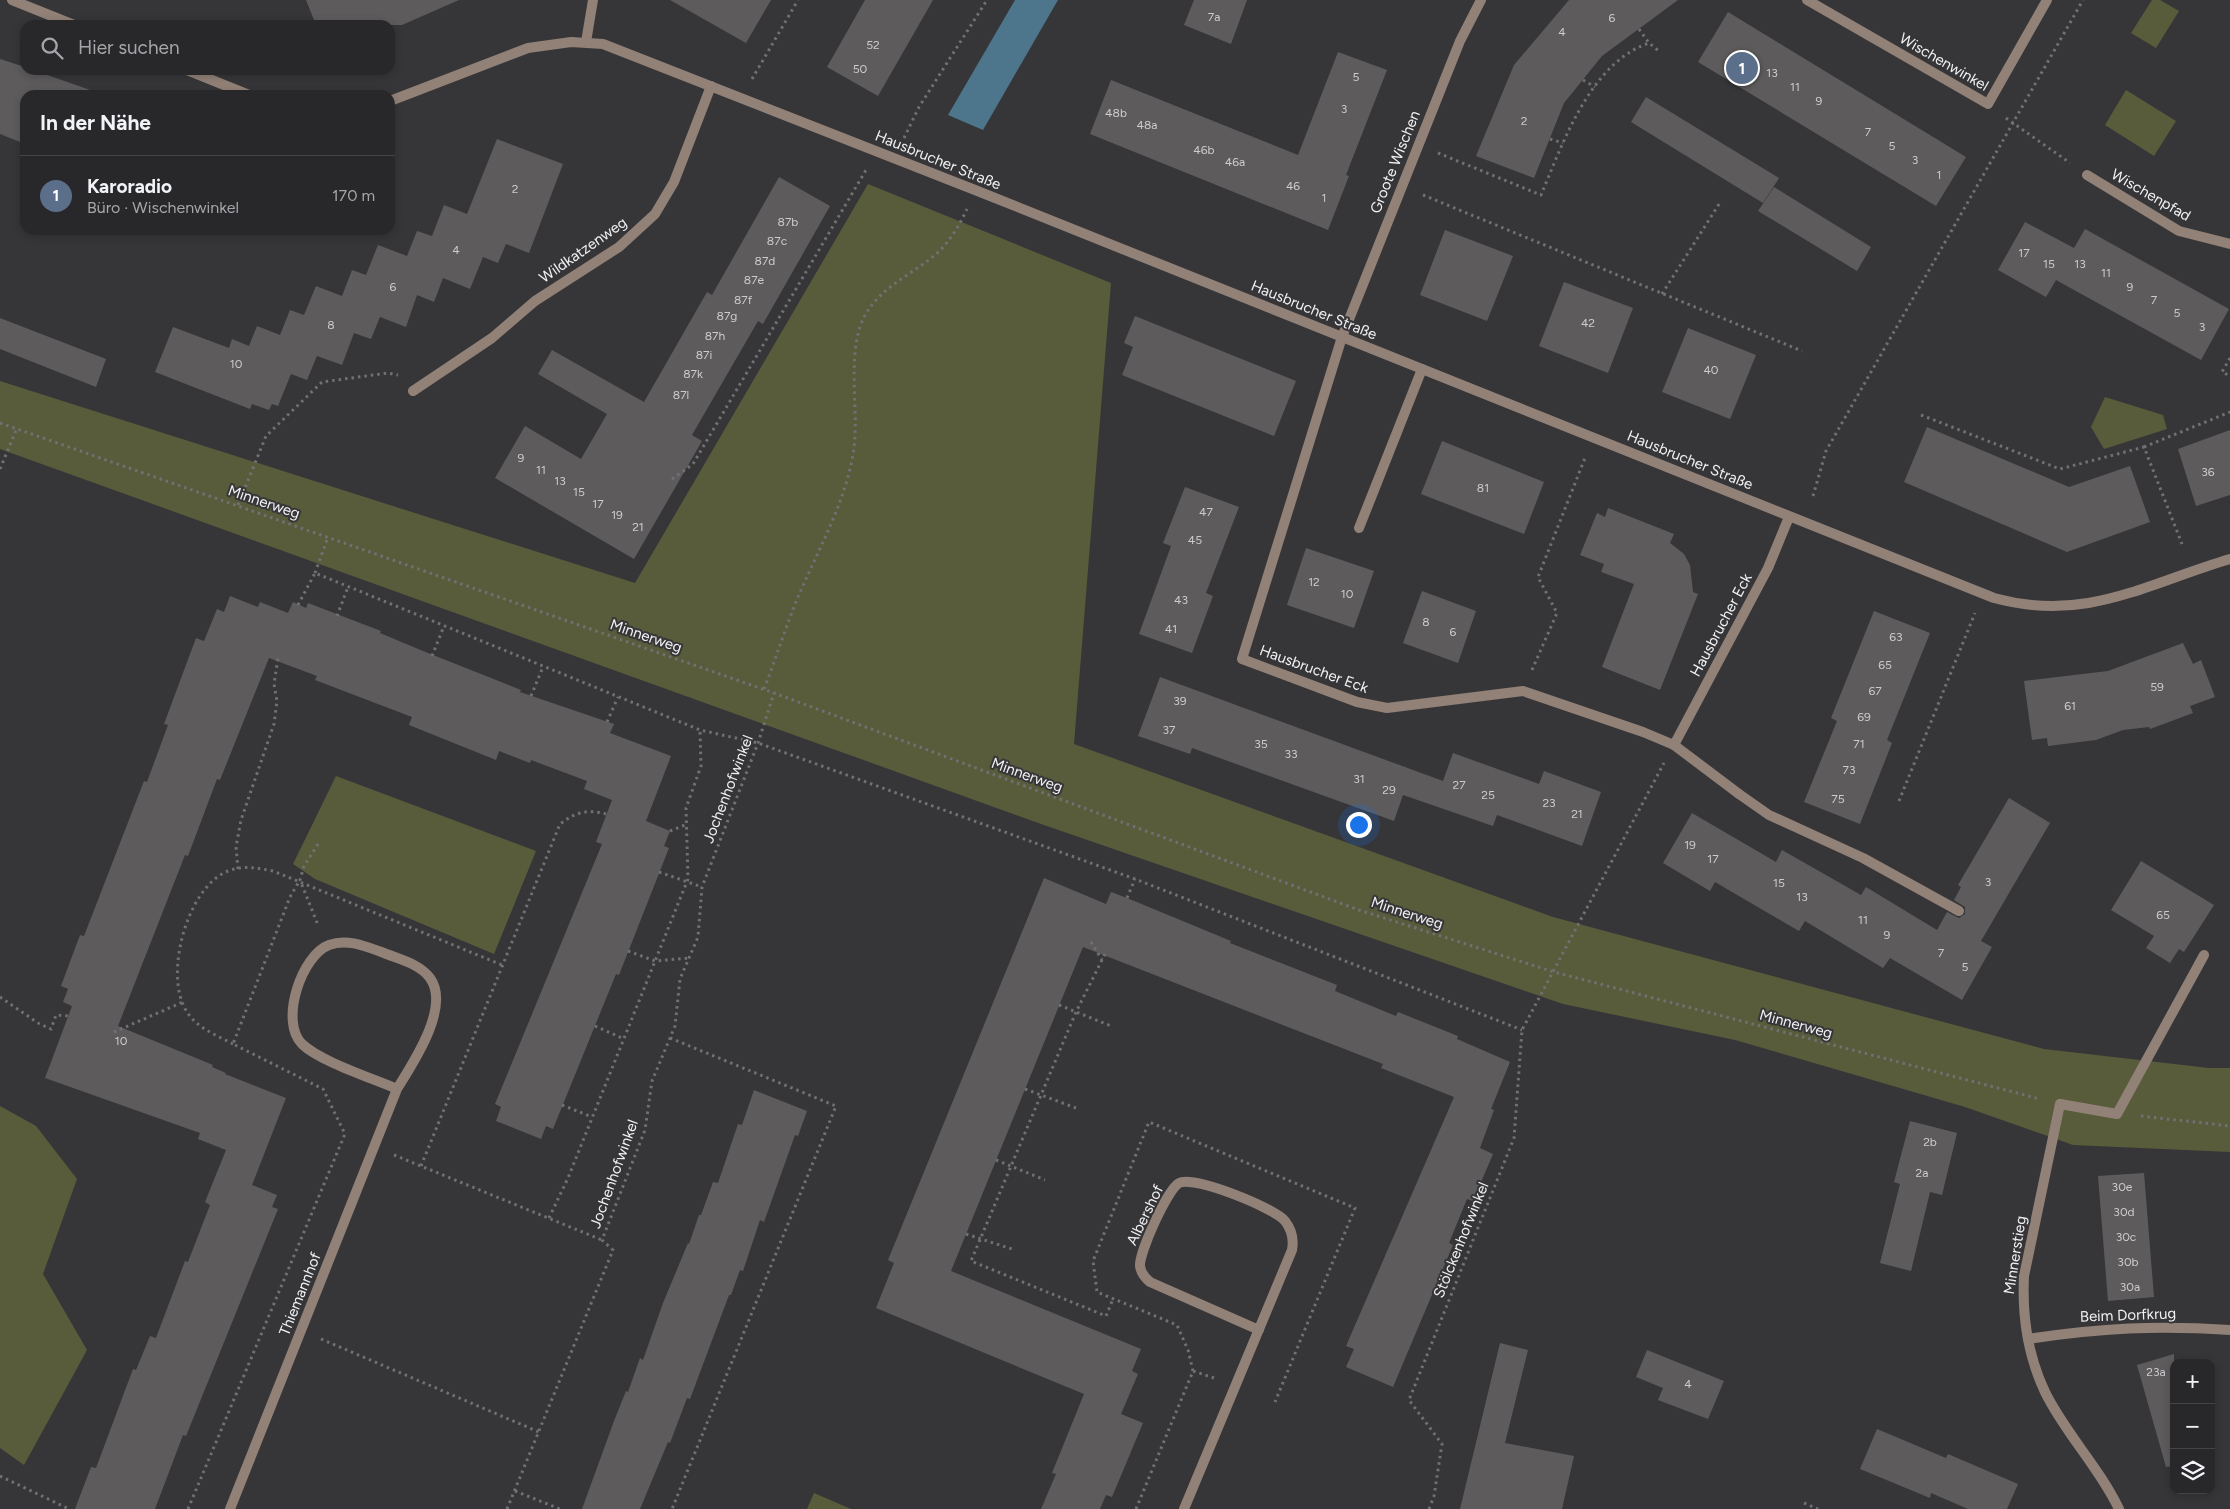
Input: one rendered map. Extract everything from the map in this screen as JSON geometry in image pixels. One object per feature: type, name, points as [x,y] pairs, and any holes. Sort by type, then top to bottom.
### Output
[{"type":"street","points":[[12,0],[62,20]]},
{"type":"street","points":[[586,42],[593,0]]},
{"type":"street","name":"Groote Wischen","points":[[1342,337],[1460,41],[1481,0]]},
{"type":"street","name":"Wischenwinkel","points":[[1807,0],[1988,104],[2047,0]]},
{"type":"street","name":"Hausbrucher Straße","points":[[395,99],[528,48],[551,43],[586,42],[603,44],[1983,594],[2010,602],[2042,607],[2080,606],[2130,594],[2230,559]]},
{"type":"street","points":[[199,75],[237,90]]},
{"type":"street","name":"Wildkatzenweg","points":[[414,391],[492,338],[535,301],[619,247],[656,214],[674,182],[711,86]]},
{"type":"street","name":"Wischenpfad","points":[[2087,175],[2179,231],[2230,244]]},
{"type":"street","name":"Hausbrucher Eck","points":[[1342,337],[1242,659],[1357,702],[1387,708],[1523,692],[1643,732],[1674,745],[1769,815],[1863,858],[1959,911]]},
{"type":"street","points":[[1358,528],[1422,369]]},
{"type":"street","name":"Hausbrucher Eck","points":[[1674,745],[1768,568],[1789,517]]},
{"type":"street","name":"Thiemannhof","points":[[230,1509],[398,1089],[413,1063],[433,1018],[437,1003],[436,989],[430,978],[419,968],[361,944],[340,942],[327,946]]},
{"type":"street","points":[[327,946],[304,971],[300,980],[292,1014],[293,1030],[302,1044],[325,1058],[398,1089]]},
{"type":"street","points":[[2060,1104],[2117,1114],[2204,955]]},
{"type":"street","name":"Minnerstieg","points":[[2060,1104],[2024,1276],[2022,1305],[2028,1339],[2045,1392],[2119,1509]]},
{"type":"street","name":"Albershof","points":[[1184,1509],[1259,1330],[1292,1250],[1292,1234],[1289,1226],[1278,1214],[1206,1184],[1186,1181],[1179,1183],[1169,1193],[1144,1250],[1140,1265],[1144,1277],[1150,1282],[1259,1330]]},
{"type":"street","name":"Beim Dorfkrug","points":[[2028,1339],[2088,1330],[2142,1326],[2230,1330]]},
{"type":"path","points":[[741,98],[798,0]]},
{"type":"path","points":[[904,138],[919,107],[987,0]]},
{"type":"path","points":[[1813,496],[1826,450],[2083,0]]},
{"type":"path","points":[[1639,29],[1649,43],[1660,52]]},
{"type":"path","points":[[1437,153],[1541,195],[1563,143],[1584,102],[1617,63],[1641,46],[1649,43]]},
{"type":"path","points":[[1582,80],[1595,87]]},
{"type":"path","points":[[1988,104],[2013,124],[2087,175]]},
{"type":"path","points":[[1550,139],[1563,143]]},
{"type":"path","points":[[672,479],[693,464],[876,152]]},
{"type":"path","points":[[1423,195],[1802,351]]},
{"type":"path","points":[[1662,294],[1721,201]]},
{"type":"path","points":[[764,689],[800,592],[841,498],[853,458],[856,350],[860,328],[870,307],[883,292],[936,255],[952,237],[964,216]]},
{"type":"path","points":[[2230,358],[2222,372],[2230,376]]},
{"type":"path","points":[[238,505],[266,436],[322,382],[388,373],[427,381]]},
{"type":"path","points":[[1921,415],[2060,469],[2144,447],[2230,412]]},
{"type":"path","name":"Minnerweg","points":[[0,423],[764,689],[1359,910],[1554,972],[2060,1104]]},
{"type":"path","points":[[0,469],[17,428]]},
{"type":"path","points":[[1523,692],[1557,613],[1538,577],[1594,438]]},
{"type":"path","points":[[2144,447],[2182,544]]},
{"type":"path","points":[[298,605],[315,574],[328,537]]},
{"type":"path","points":[[315,574],[700,730],[758,743],[1135,879],[1522,1030]]},
{"type":"path","points":[[337,616],[348,587]]},
{"type":"path","points":[[1899,801],[1983,594]]},
{"type":"path","points":[[432,656],[444,626]]},
{"type":"path","points":[[238,869],[236,847],[241,820],[274,724],[276,701],[274,684],[278,658]]},
{"type":"path","points":[[531,696],[543,667]]},
{"type":"path","name":"Jochenhofwinkel","points":[[507,1509],[613,1250],[602,1240],[645,1130],[652,1081],[675,1026],[680,979],[698,938],[702,887],[758,743],[774,693]]},
{"type":"path","points":[[607,722],[618,697]]},
{"type":"path","points":[[549,1218],[686,884],[689,863],[685,825],[686,808],[701,766],[700,730]]},
{"type":"path","name":"Stölckenhofwinkel","points":[[1429,1509],[1434,1496],[1442,1444],[1409,1400],[1514,1138],[1522,1030],[1674,745]]},
{"type":"path","points":[[421,1166],[560,824],[582,811],[606,814]]},
{"type":"path","points":[[670,831],[685,825]]},
{"type":"path","points":[[233,1044],[290,897],[300,880],[304,866],[318,844]]},
{"type":"path","points":[[502,965],[300,880],[257,868],[238,869],[227,872],[208,886],[193,905],[183,933],[177,962],[179,988],[186,1011],[201,1027],[323,1089],[345,1134],[602,1240]]},
{"type":"path","points":[[659,872],[686,884],[702,887]]},
{"type":"path","points":[[1128,898],[1135,879]]},
{"type":"path","points":[[300,880],[327,946]]},
{"type":"path","points":[[1091,942],[1102,960]]},
{"type":"path","points":[[628,951],[655,961],[689,958]]},
{"type":"path","points":[[1105,954],[1076,1012],[972,1262],[1106,1316],[1113,1299]]},
{"type":"path","points":[[0,997],[38,1023],[51,1029],[56,1015],[70,1016]]},
{"type":"path","points":[[114,1032],[183,1002]]},
{"type":"path","points":[[1059,1005],[1111,1026]]},
{"type":"path","points":[[595,1026],[624,1039]]},
{"type":"path","points":[[670,1038],[836,1106],[672,1509]]},
{"type":"path","points":[[1026,1088],[1076,1108]]},
{"type":"path","points":[[562,1105],[592,1117]]},
{"type":"path","points":[[2117,1114],[2230,1126]]},
{"type":"path","points":[[1136,1509],[1193,1371],[1188,1350],[1177,1325],[1097,1292],[1093,1261],[1149,1122],[1355,1208],[1275,1402]]},
{"type":"path","points":[[188,1509],[345,1134]]},
{"type":"path","points":[[996,1160],[1045,1180]]},
{"type":"path","points":[[966,1234],[1015,1250]]},
{"type":"path","points":[[302,1330],[539,1432]]},
{"type":"path","points":[[1193,1371],[1236,1385]]},
{"type":"path","points":[[0,1476],[69,1509]]},
{"type":"path","points":[[515,1491],[560,1509]]},
{"type":"path","points":[[1804,1503],[1818,1509]]},
{"type":"green space","points":[[2152,0],[2160,0],[2179,11],[2156,48],[2131,33]]},
{"type":"green space","points":[[2126,90],[2176,121],[2154,156],[2105,125]]},
{"type":"green space","points":[[868,184],[1111,283],[1074,744],[1553,917],[2044,1049],[2209,1068],[2230,1068],[2230,1152],[2073,1145],[1965,1107],[1735,1040],[1563,1004],[1044,825],[0,449],[0,381],[635,583]]},
{"type":"green space","points":[[2105,397],[2163,415],[2167,429],[2104,449],[2091,427]]},
{"type":"green space","points":[[336,776],[536,851],[494,954],[315,879],[293,864]]},
{"type":"green space","points":[[0,1106],[36,1126],[77,1179],[43,1274],[87,1350],[24,1465],[0,1448]]},
{"type":"green space","points":[[814,1493],[851,1509],[807,1509]]},
{"type":"water","points":[[1015,0],[1058,0],[983,130],[948,115]]},
{"type":"building","points":[[306,0],[459,0],[402,25],[395,25],[395,20],[314,20]]},
{"type":"building","points":[[670,0],[771,0],[746,43]]},
{"type":"building","points":[[865,0],[933,0],[878,96],[827,67]]},
{"type":"building","points":[[1194,0],[1247,0],[1231,44],[1184,25]]},
{"type":"building","points":[[1569,0],[1678,0],[1602,56],[1564,103],[1534,178],[1476,156],[1514,65]]},
{"type":"building","points":[[1728,12],[1966,157],[1936,206],[1698,62]]},
{"type":"building","points":[[1338,52],[1387,70],[1346,175],[1349,176],[1328,230],[1090,134],[1111,80],[1298,155]]},
{"type":"building","points":[[0,59],[20,65],[20,75],[47,75],[90,90],[20,90],[20,142],[0,134]]},
{"type":"building","points":[[1646,97],[1779,178],[1763,203],[1631,122]]},
{"type":"building","points":[[497,139],[563,164],[529,253],[506,244],[498,263],[483,257],[470,289],[443,278],[434,302],[417,295],[406,327],[380,317],[371,339],[354,333],[342,365],[317,356],[307,380],[291,374],[278,406],[272,404],[269,410],[252,404],[250,409],[155,372],[173,327],[229,348],[232,339],[249,346],[257,326],[280,335],[290,310],[304,315],[316,286],[342,296],[352,270],[366,275],[378,245],[407,256],[417,231],[432,236],[444,205],[467,214]]},
{"type":"building","points":[[779,177],[830,206],[763,324],[758,321],[692,435],[702,441],[634,559],[495,478],[525,426],[581,459],[607,414],[538,374],[552,350],[644,402],[707,292],[712,295]]},
{"type":"building","points":[[1774,187],[1871,247],[1857,271],[1758,211]]},
{"type":"building","points":[[2025,222],[2074,248],[2085,229],[2229,309],[2201,360],[2056,280],[2046,297],[1998,270]]},
{"type":"building","points":[[1445,230],[1513,256],[1487,321],[1420,295]]},
{"type":"building","points":[[1564,282],[1633,308],[1608,373],[1539,346]]},
{"type":"building","points":[[1135,316],[1296,381],[1274,436],[1122,375],[1133,347],[1124,343]]},
{"type":"building","points":[[0,318],[106,359],[96,387],[0,349]]},
{"type":"building","points":[[1688,328],[1756,355],[1730,419],[1662,392]]},
{"type":"building","points":[[1927,427],[2069,487],[2130,466],[2150,522],[2067,552],[1904,482]]},
{"type":"building","points":[[2230,430],[2230,495],[2196,506],[2178,449]]},
{"type":"building","points":[[1442,441],[1544,482],[1524,534],[1421,494]]},
{"type":"building","points":[[1185,487],[1239,507],[1206,593],[1213,596],[1192,653],[1139,634],[1171,546],[1163,543]]},
{"type":"building","points":[[1608,508],[1674,534],[1670,543],[1684,554],[1690,565],[1693,592],[1698,594],[1660,690],[1602,667],[1634,584],[1601,572],[1604,564],[1580,555],[1597,513],[1605,517]]},
{"type":"building","points":[[1306,548],[1374,571],[1354,628],[1287,605]]},
{"type":"building","points":[[1422,591],[1476,611],[1458,663],[1403,643]]},
{"type":"building","points":[[230,596],[258,607],[260,602],[288,613],[293,602],[306,608],[308,603],[381,631],[380,633],[521,690],[520,692],[614,724],[610,733],[671,756],[646,821],[670,831],[664,846],[669,848],[619,975],[616,974],[553,1129],[546,1126],[541,1139],[496,1121],[501,1107],[495,1104],[602,844],[596,842],[612,800],[584,789],[587,781],[531,760],[530,763],[499,751],[496,760],[409,725],[412,717],[315,680],[317,676],[269,658],[220,780],[217,779],[188,856],[185,855],[118,1026],[213,1065],[212,1067],[225,1074],[286,1098],[252,1185],[277,1195],[272,1207],[278,1209],[186,1436],[183,1435],[155,1509],[75,1509],[91,1467],[96,1468],[133,1369],[136,1370],[150,1336],[156,1338],[185,1261],[188,1262],[210,1205],[205,1202],[226,1150],[198,1139],[200,1133],[45,1078],[72,1006],[63,1002],[68,989],[61,986],[80,935],[84,936],[144,781],[147,782],[168,725],[164,724],[196,638],[204,641],[217,609],[224,612]]},
{"type":"building","points":[[1874,611],[1930,633],[1887,740],[1892,743],[1860,824],[1804,802],[1837,721],[1831,718]]},
{"type":"building","points":[[2183,643],[2193,664],[2201,660],[2215,697],[2190,706],[2193,713],[2150,729],[2149,727],[2123,730],[2096,740],[2048,746],[2047,738],[2032,740],[2024,681],[2108,671]]},
{"type":"building","points":[[1160,677],[1443,781],[1453,753],[1539,784],[1544,771],[1601,792],[1582,846],[1497,815],[1493,826],[1403,795],[1394,821],[1192,748],[1190,754],[1138,736]]},
{"type":"building","points":[[2009,798],[2050,823],[1981,941],[1992,947],[1962,1000],[1890,958],[1883,968],[1805,921],[1799,931],[1715,882],[1710,891],[1663,863],[1692,813],[1776,862],[1782,850],[1861,895],[1866,887],[1937,930],[1947,912],[1959,918],[1965,914],[1965,907],[1954,900],[1961,887],[1958,885]]},
{"type":"building","points":[[2141,861],[2214,905],[2184,952],[2179,949],[2170,963],[2146,948],[2154,936],[2111,910]]},
{"type":"building","points":[[1044,878],[1106,904],[1111,892],[1127,898],[1231,941],[1230,943],[1337,985],[1335,991],[1396,1016],[1398,1012],[1458,1036],[1457,1039],[1510,1062],[1491,1109],[1494,1110],[1480,1148],[1493,1154],[1473,1201],[1467,1199],[1449,1243],[1453,1245],[1393,1387],[1346,1367],[1354,1349],[1346,1346],[1454,1097],[1381,1068],[1383,1064],[1083,947],[951,1271],[1141,1349],[1132,1371],[1138,1374],[1121,1414],[1143,1423],[1112,1497],[1106,1495],[1100,1509],[1041,1509],[1056,1474],[1052,1473],[1084,1394],[876,1308],[894,1263],[888,1260]]},
{"type":"building","points":[[754,1090],[807,1111],[798,1136],[795,1135],[764,1222],[760,1220],[743,1271],[740,1270],[731,1295],[729,1295],[690,1399],[687,1398],[670,1443],[668,1442],[640,1509],[582,1509],[626,1391],[628,1392],[640,1358],[643,1360],[663,1303],[689,1244],[699,1215],[701,1215],[713,1182],[718,1183],[738,1124],[742,1125]]},
{"type":"building","points":[[1910,1121],[1957,1133],[1942,1195],[1930,1192],[1911,1271],[1880,1263],[1900,1184],[1894,1182]]},
{"type":"building","points":[[2144,1173],[2154,1297],[2108,1301],[2098,1176]]},
{"type":"building","points":[[1500,1343],[1528,1350],[1505,1443],[1574,1456],[1562,1509],[1460,1509]]},
{"type":"building","points":[[1647,1350],[1724,1381],[1708,1419],[1658,1400],[1663,1388],[1636,1377]]},
{"type":"building","points":[[2174,1354],[2174,1359],[2170,1359],[2170,1466],[2166,1467],[2137,1365]]},
{"type":"building","points":[[1877,1429],[1946,1458],[1948,1454],[2018,1484],[2007,1509],[1968,1509],[1931,1493],[1930,1498],[1860,1469]]},
{"type":"place","name":"Karoradio","points":[[1742,68]]}]
